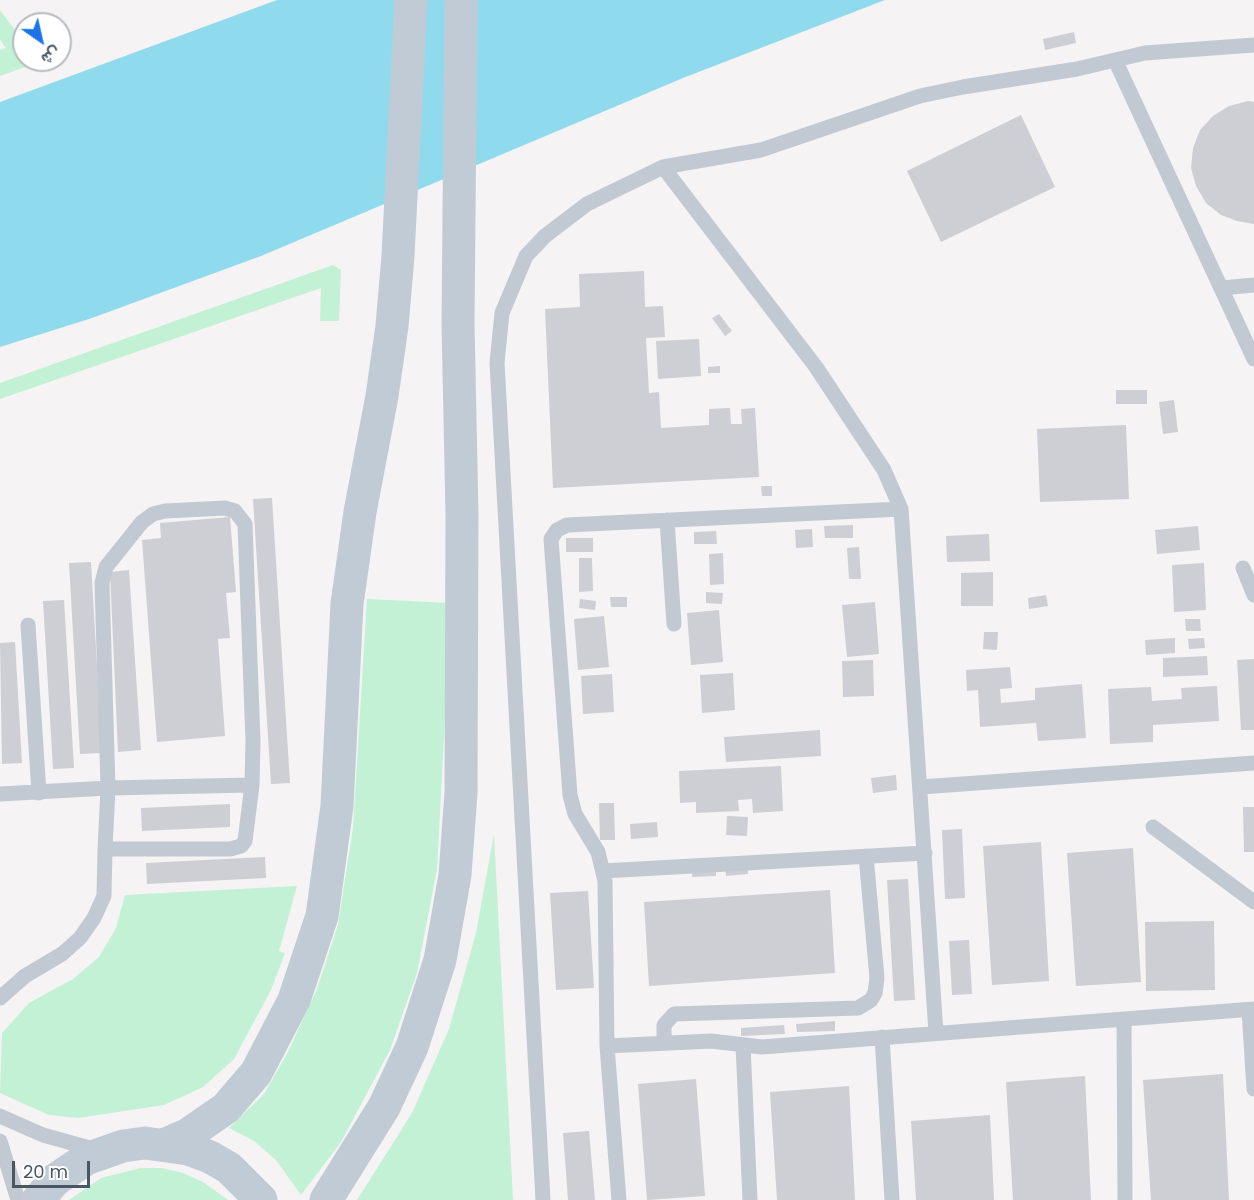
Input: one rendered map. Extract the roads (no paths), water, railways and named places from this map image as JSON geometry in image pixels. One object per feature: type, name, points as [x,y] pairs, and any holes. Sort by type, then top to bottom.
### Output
[{"type":"main road","points":[[166,1144],[187,1135],[226,1108],[256,1073],[294,1000],[315,944],[328,886],[338,806],[344,651],[351,570],[382,396],[398,256],[411,0]]},
{"type":"main road","points":[[326,1200],[384,1107],[412,1047],[440,960],[455,874],[461,793],[459,257],[461,0]]},
{"type":"main road","points":[[38,1200],[70,1168],[103,1151],[123,1146],[166,1144],[188,1149],[229,1168],[261,1200]]},
{"type":"lane","points":[[543,1200],[497,363],[502,313],[526,256],[545,236],[587,204],[663,167],[761,150],[920,96],[1144,53],[1254,45]]},
{"type":"lane","points":[[1115,60],[1254,359]]},
{"type":"lane","points":[[663,167],[816,367],[884,470],[901,509],[936,1033]]},
{"type":"lane","points":[[1222,288],[1254,285]]},
{"type":"lane","points":[[0,998],[25,976],[62,954],[89,924],[104,896],[105,849],[108,788],[102,591],[106,567],[142,522],[153,514],[225,508],[235,511],[245,524],[253,741],[252,785],[246,836],[241,846],[236,848],[105,849]]},
{"type":"lane","points":[[619,1200],[607,1046],[603,871],[598,852],[573,808],[570,795],[551,539],[556,530],[567,525],[901,509]]},
{"type":"lane","points":[[667,520],[674,624]]},
{"type":"lane","points":[[1243,568],[1254,595]]},
{"type":"lane","points":[[28,625],[39,793]]},
{"type":"lane","points":[[921,787],[1254,763]]},
{"type":"lane","points":[[0,794],[108,788],[252,785]]},
{"type":"lane","points":[[1153,827],[1254,902]]},
{"type":"lane","points":[[603,871],[925,853]]},
{"type":"lane","points":[[664,1043],[664,1025],[674,1014],[858,1008],[871,999],[875,993],[878,978],[866,856]]},
{"type":"lane","points":[[607,1046],[711,1041],[762,1047],[1251,1010],[1254,1089]]},
{"type":"lane","points":[[1124,1020],[1125,1200]]},
{"type":"lane","points":[[882,1037],[892,1200]]},
{"type":"lane","points":[[743,1046],[750,1200]]},
{"type":"lane","points":[[0,1116],[43,1135],[103,1151]]},
{"type":"lane","points":[[0,1141],[18,1200]]},
{"type":"water","points":[[277,0],[885,0],[683,78],[261,256],[92,318],[0,347],[0,102]]}]
